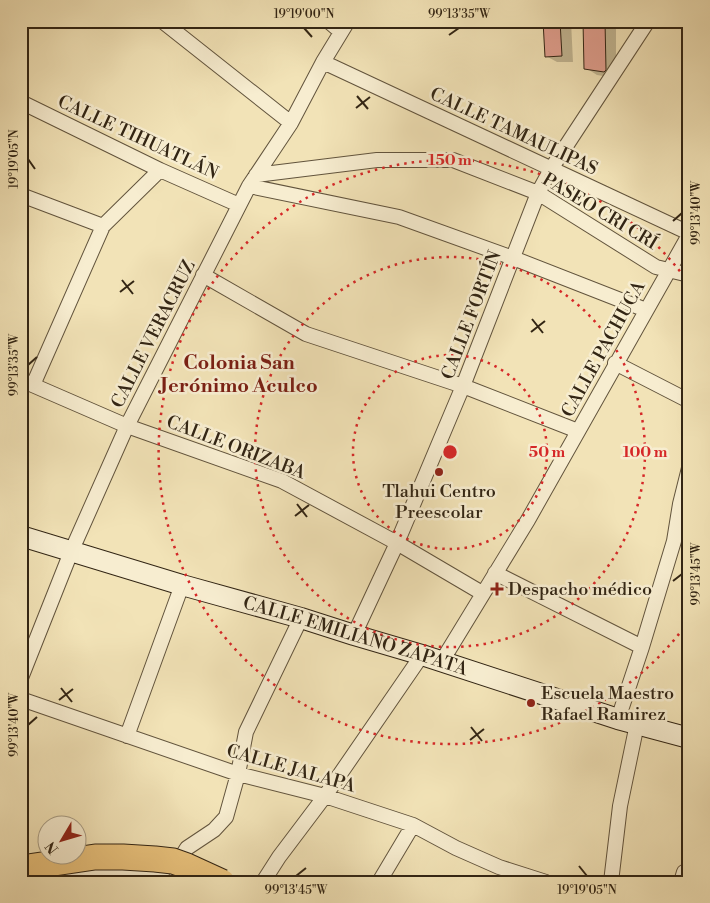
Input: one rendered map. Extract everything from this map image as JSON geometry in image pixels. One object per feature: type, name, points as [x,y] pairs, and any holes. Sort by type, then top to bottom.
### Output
[{"type":"highway","points":[[24,871],[95,857],[123,857],[172,861],[188,866],[222,882]]},
{"type":"highway","points":[[24,871],[152,870],[165,872],[193,882]]},
{"type":"street","points":[[162,21],[291,123]]},
{"type":"street","points":[[328,21],[344,27]]},
{"type":"street","name":"CALLE FORTÍN","points":[[354,635],[397,543],[463,386],[538,193],[551,169],[648,21]]},
{"type":"street","name":"CALLE VERACRUZ","points":[[21,678],[26,652],[127,426],[252,180],[291,123],[344,27]]},
{"type":"street","name":"CALLE TAMAULIPAS","points":[[323,62],[689,234]]},
{"type":"street","name":"CALLE TIHUATLÁN","points":[[21,102],[160,170],[239,205]]},
{"type":"street","name":"PASEO CRI CRÍ","points":[[252,180],[378,160],[453,160],[538,193],[656,267],[689,275]]},
{"type":"street","points":[[27,382],[104,226],[160,170]]},
{"type":"street","points":[[252,180],[399,217],[513,258],[646,310]]},
{"type":"street","points":[[21,195],[104,226]]},
{"type":"street","name":"CALLE PACHUCA","points":[[442,662],[482,593],[528,520],[689,234]]},
{"type":"street","points":[[203,275],[306,334],[463,386],[578,431]]},
{"type":"street","points":[[615,363],[689,401]]},
{"type":"street","name":"CALLE ORIZABA","points":[[27,382],[127,426],[282,481],[397,543],[482,593]]},
{"type":"street","points":[[618,719],[674,542],[680,504],[689,468]]},
{"type":"street","name":"CALLE EMILIANO ZAPATA","points":[[21,536],[182,585],[301,618],[618,719],[689,738]]},
{"type":"street","points":[[495,573],[642,647]]},
{"type":"street","points":[[127,736],[182,585]]},
{"type":"street","points":[[176,882],[180,859],[187,848],[214,830],[226,817],[238,774],[246,732],[301,618]]},
{"type":"street","points":[[263,882],[422,655]]},
{"type":"street","name":"CALLE JALAPA","points":[[21,699],[238,774],[325,796],[413,825],[456,848],[499,867],[546,882]]},
{"type":"street","points":[[611,882],[620,806],[637,724]]},
{"type":"street","points":[[378,882],[413,825]]},
{"type":"street","points":[[88,854],[106,852],[159,854],[180,859],[229,882]]},
{"type":"street","points":[[51,882],[69,873],[143,872],[159,868],[180,859]]},
{"type":"street","points":[[24,871],[40,866]]},
{"type":"street","points":[[51,882],[108,876],[150,878],[161,882]]},
{"type":"building","points":[[543,21],[560,21],[562,56],[545,57]]},
{"type":"building","points":[[583,21],[605,21],[606,70],[604,72],[584,69]]},
{"type":"place","name":"Tlahui Centro Preescolar","points":[[439,472]]},
{"type":"place","name":"Despacho médico","points":[[497,589]]},
{"type":"place","name":"Escuela Maestro Rafael Ramirez","points":[[531,703]]},
{"type":"district","name":"Colonia San Jerónimo Aculco","points":[[239,374]]}]
